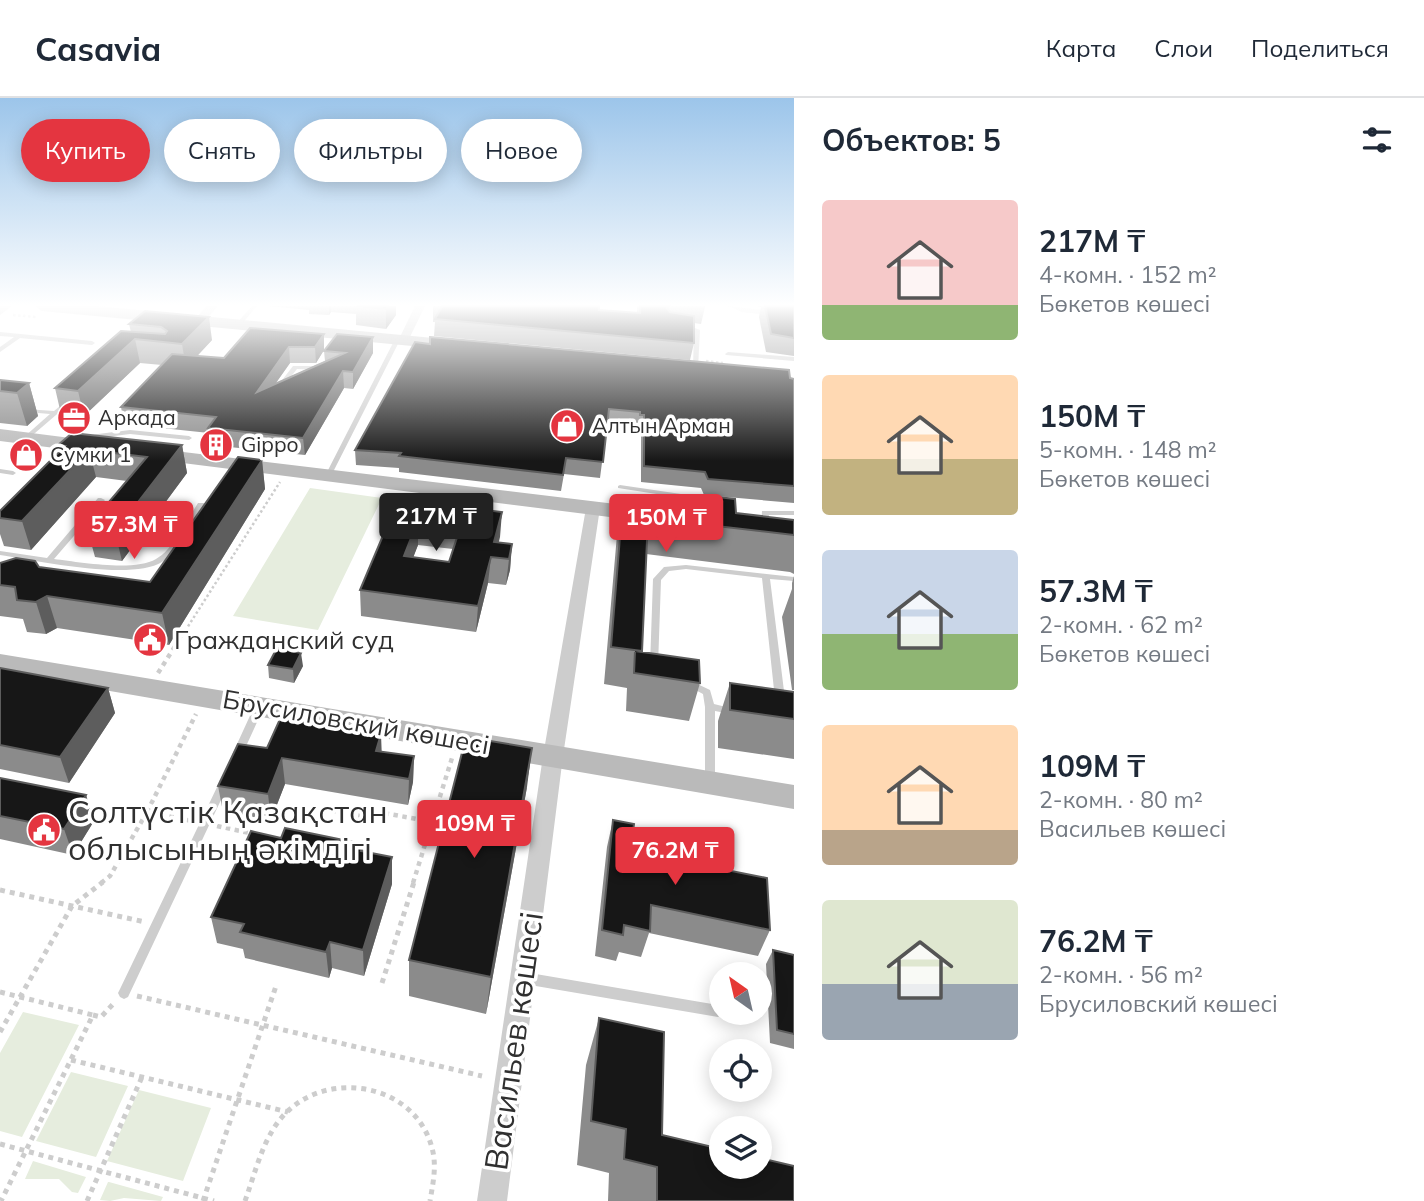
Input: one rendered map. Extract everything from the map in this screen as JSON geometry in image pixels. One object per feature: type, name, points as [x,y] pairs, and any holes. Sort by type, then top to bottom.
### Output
[{"type":"main road","points":[[0,435],[75,449],[328,475],[683,519]]},
{"type":"main road","points":[[755,527],[794,532]]},
{"type":"main road","name":"Брусиловский көшесі","points":[[0,663],[794,797]]},
{"type":"street","name":"Васильев көшесі","points":[[492,1201],[553,756],[593,508]]},
{"type":"lane","points":[[328,475],[391,357]]},
{"type":"lane","points":[[706,357],[710,367]]},
{"type":"lane","points":[[774,357],[794,359]]},
{"type":"lane","points":[[312,378],[324,360]]},
{"type":"lane","points":[[289,390],[279,389],[295,367],[319,368]]},
{"type":"lane","points":[[26,439],[76,394]]},
{"type":"lane","points":[[22,409],[56,413]]},
{"type":"lane","points":[[75,449],[90,438],[130,432],[189,438]]},
{"type":"lane","points":[[0,471],[13,472]]},
{"type":"lane","points":[[620,487],[713,501]]},
{"type":"lane","points":[[50,559],[101,499]]},
{"type":"lane","points":[[0,553],[124,568],[147,566],[165,555],[201,505]]},
{"type":"lane","points":[[755,527],[765,513],[794,513]]},
{"type":"lane","points":[[659,675],[654,666],[657,579],[660,573],[686,566],[794,579]]},
{"type":"lane","points":[[766,576],[781,705]]},
{"type":"lane","points":[[681,681],[703,689],[709,696],[710,783]]},
{"type":"lane","points":[[232,765],[260,706]]},
{"type":"lane","points":[[710,707],[746,713]]},
{"type":"lane","points":[[124,993],[227,776]]},
{"type":"lane","points":[[522,978],[709,1009]]},
{"type":"path","points":[[150,687],[287,471]]},
{"type":"path","points":[[0,1032],[72,906],[110,876],[148,812],[205,696]]},
{"type":"path","points":[[382,983],[457,739]]},
{"type":"path","points":[[314,807],[366,817],[384,813],[433,822]]},
{"type":"path","points":[[148,812],[257,835]]},
{"type":"path","points":[[0,890],[157,925]]},
{"type":"path","points":[[203,1200],[276,986]]},
{"type":"path","points":[[0,992],[101,1017],[124,993],[482,1076]]},
{"type":"path","points":[[1,1201],[93,1015]]},
{"type":"path","points":[[71,1060],[288,1112]]},
{"type":"path","points":[[87,1201],[142,1077]]},
{"type":"path","points":[[245,1201],[268,1137],[288,1112],[318,1091],[351,1085],[385,1093],[401,1103],[414,1116],[425,1133],[432,1153],[435,1174],[430,1201]]},
{"type":"path","points":[[0,1144],[214,1201]]},
{"type":"green space","points":[[310,488],[382,498],[318,630],[233,616]]},
{"type":"green space","points":[[23,1012],[79,1025],[22,1137],[0,1131],[0,1053]]},
{"type":"green space","points":[[71,1072],[128,1086],[96,1157],[36,1141]]},
{"type":"green space","points":[[139,1090],[211,1108],[183,1181],[107,1161]]},
{"type":"green space","points":[[33,1161],[86,1177],[78,1193],[72,1192],[59,1179],[25,1179]]},
{"type":"green space","points":[[108,1182],[163,1197],[161,1201],[124,1198],[100,1200]]},
{"type":"building","points":[[90,357],[115,357],[78,391],[55,388]]},
{"type":"building","points":[[169,357],[282,357],[257,392],[335,357],[361,357],[353,372],[343,371],[303,438],[208,428],[216,417],[121,407]]},
{"type":"building","name":"Алтын Арман","points":[[406,357],[653,357],[789,370],[790,378],[794,379],[794,486],[708,479],[705,472],[644,466],[644,415],[640,415],[640,412],[609,409],[603,462],[566,458],[563,475],[399,456],[401,453],[355,450]]},
{"type":"building","points":[[0,380],[29,383],[17,393],[0,391]]},
{"type":"building","points":[[72,433],[182,445],[115,532],[87,528],[147,457],[89,450],[22,521],[0,518],[0,511],[65,446],[58,445]]},
{"type":"building","points":[[238,457],[262,460],[162,613],[47,596],[36,602],[17,600],[15,587],[0,585],[0,563],[16,558],[35,561],[39,567],[150,582]]},
{"type":"building","points":[[699,495],[735,499],[736,513],[794,520],[794,535],[648,518],[642,651],[611,647],[623,500],[699,509]]},
{"type":"building","points":[[398,500],[502,512],[494,542],[512,544],[509,559],[491,557],[478,606],[360,590]],"holes":[[[418,520],[461,525],[449,562],[404,556]]]},
{"type":"building","points":[[277,648],[301,653],[293,669],[268,665]]},
{"type":"building","points":[[635,651],[699,660],[700,683],[634,673]]},
{"type":"building","points":[[0,668],[108,688],[60,757],[0,745]]},
{"type":"building","points":[[730,683],[794,692],[794,719],[730,710]]},
{"type":"building","points":[[280,719],[381,734],[376,751],[414,756],[409,779],[282,758],[268,794],[218,786],[238,744],[267,748]]},
{"type":"building","points":[[466,737],[532,748],[491,977],[409,960]]},
{"type":"building","points":[[0,778],[86,795],[64,829],[0,816]]},
{"type":"building","points":[[613,820],[634,824],[633,831],[657,836],[656,856],[767,878],[770,930],[651,905],[650,931],[624,925],[623,935],[602,930]]},
{"type":"building","points":[[285,828],[363,844],[361,851],[392,857],[363,950],[330,942],[326,952],[240,932],[244,924],[211,917],[251,831],[281,838]]},
{"type":"building","points":[[773,950],[794,955],[794,1034],[777,1030]]},
{"type":"building","points":[[599,1018],[664,1032],[662,1135],[709,1146],[709,1179],[772,1179],[772,1161],[794,1166],[794,1201],[657,1201],[657,1167],[624,1159],[626,1129],[591,1121]]},
{"type":"place","name":"Аркада","points":[[74,418]]},
{"type":"place","name":"Алтын Арман","points":[[567,426]]},
{"type":"place","name":"Gippo","points":[[216,445]]},
{"type":"place","name":"Сумки 1","points":[[26,455]]},
{"type":"place","name":"Гражданский суд","points":[[150,640]]},
{"type":"place","name":"Солтүстік Қазақстан облысының әкімдігі","points":[[44,830]]}]
